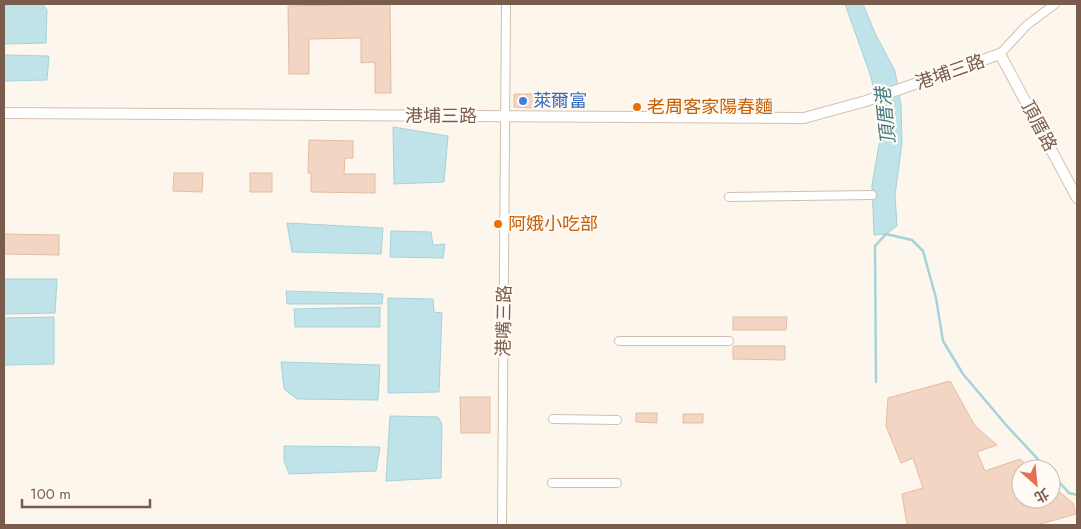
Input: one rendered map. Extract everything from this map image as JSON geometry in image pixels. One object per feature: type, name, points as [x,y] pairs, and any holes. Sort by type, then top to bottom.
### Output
[{"type":"street","name":"港嘴三路","points":[[502,525],[506,4]]},
{"type":"street","points":[[1000,54],[1027,25],[1055,4]]},
{"type":"street","name":"港埔三路","points":[[4,113],[804,118],[876,97],[1000,54]]},
{"type":"street","name":"頂厝路","points":[[1000,54],[1077,198]]},
{"type":"street","points":[[729,197],[872,195]]},
{"type":"street","points":[[619,341],[729,341]]},
{"type":"street","points":[[553,419],[617,420]]},
{"type":"street","points":[[552,483],[617,483]]},
{"type":"water","points":[[4,4],[43,4],[47,10],[46,43],[4,44]]},
{"type":"water","name":"頂厝港","points":[[845,4],[863,4],[875,33],[895,71],[901,105],[902,143],[895,195],[897,226],[886,234],[874,235],[872,185],[882,127],[871,77]]},
{"type":"water","points":[[4,55],[49,56],[47,80],[4,81]]},
{"type":"water","points":[[393,127],[448,136],[444,182],[394,184]]},
{"type":"water","points":[[287,223],[383,228],[381,254],[292,252]]},
{"type":"water","points":[[391,231],[431,232],[433,245],[445,244],[443,258],[390,257]]},
{"type":"water","points":[[4,279],[57,279],[55,313],[4,314]]},
{"type":"water","points":[[286,291],[383,294],[382,304],[287,304]]},
{"type":"water","points":[[388,298],[433,299],[434,312],[442,313],[439,392],[388,393]]},
{"type":"water","points":[[380,307],[380,327],[295,327],[294,309]]},
{"type":"water","points":[[54,317],[54,364],[4,365],[4,318]]},
{"type":"water","points":[[281,362],[380,365],[378,400],[297,399],[284,389]]},
{"type":"water","points":[[390,416],[438,417],[442,424],[441,478],[386,481]]},
{"type":"water","points":[[284,446],[380,447],[376,471],[289,474],[284,461]]},
{"type":"building","points":[[390,4],[391,93],[375,93],[375,62],[361,63],[361,38],[309,39],[309,74],[289,74],[288,6]]},
{"type":"building","name":"萊爾富","points":[[514,94],[533,94],[533,108],[514,107]]},
{"type":"building","points":[[309,140],[353,141],[353,158],[345,158],[344,174],[375,174],[375,193],[311,192],[311,173],[308,173]]},
{"type":"building","points":[[174,173],[203,173],[202,192],[173,191]]},
{"type":"building","points":[[250,173],[272,173],[272,192],[250,192]]},
{"type":"building","points":[[4,234],[59,235],[59,255],[4,254]]},
{"type":"building","points":[[733,317],[787,317],[786,330],[733,330]]},
{"type":"building","points":[[733,346],[785,346],[785,360],[733,359]]},
{"type":"building","points":[[950,381],[975,426],[997,445],[977,452],[985,471],[1011,462],[1011,509],[1061,509],[1061,493],[1073,503],[1076,514],[1037,525],[907,525],[902,494],[923,488],[913,458],[901,463],[886,426],[888,398]]},
{"type":"building","points":[[460,397],[490,397],[490,433],[461,433]]},
{"type":"building","points":[[636,413],[657,413],[657,423],[636,422]]},
{"type":"building","points":[[683,414],[703,414],[703,423],[683,423]]},
{"type":"waterway","points":[[876,382],[875,246],[886,234],[912,240],[923,251],[936,298],[943,341],[963,374],[1038,459]]},
{"type":"waterway","points":[[1061,484],[1069,493],[1077,495]]},
{"type":"place","name":"萊爾富","points":[[523,101]]},
{"type":"place","name":"老周客家陽春麵","points":[[637,107]]},
{"type":"place","name":"阿娥小吃部","points":[[498,224]]}]
